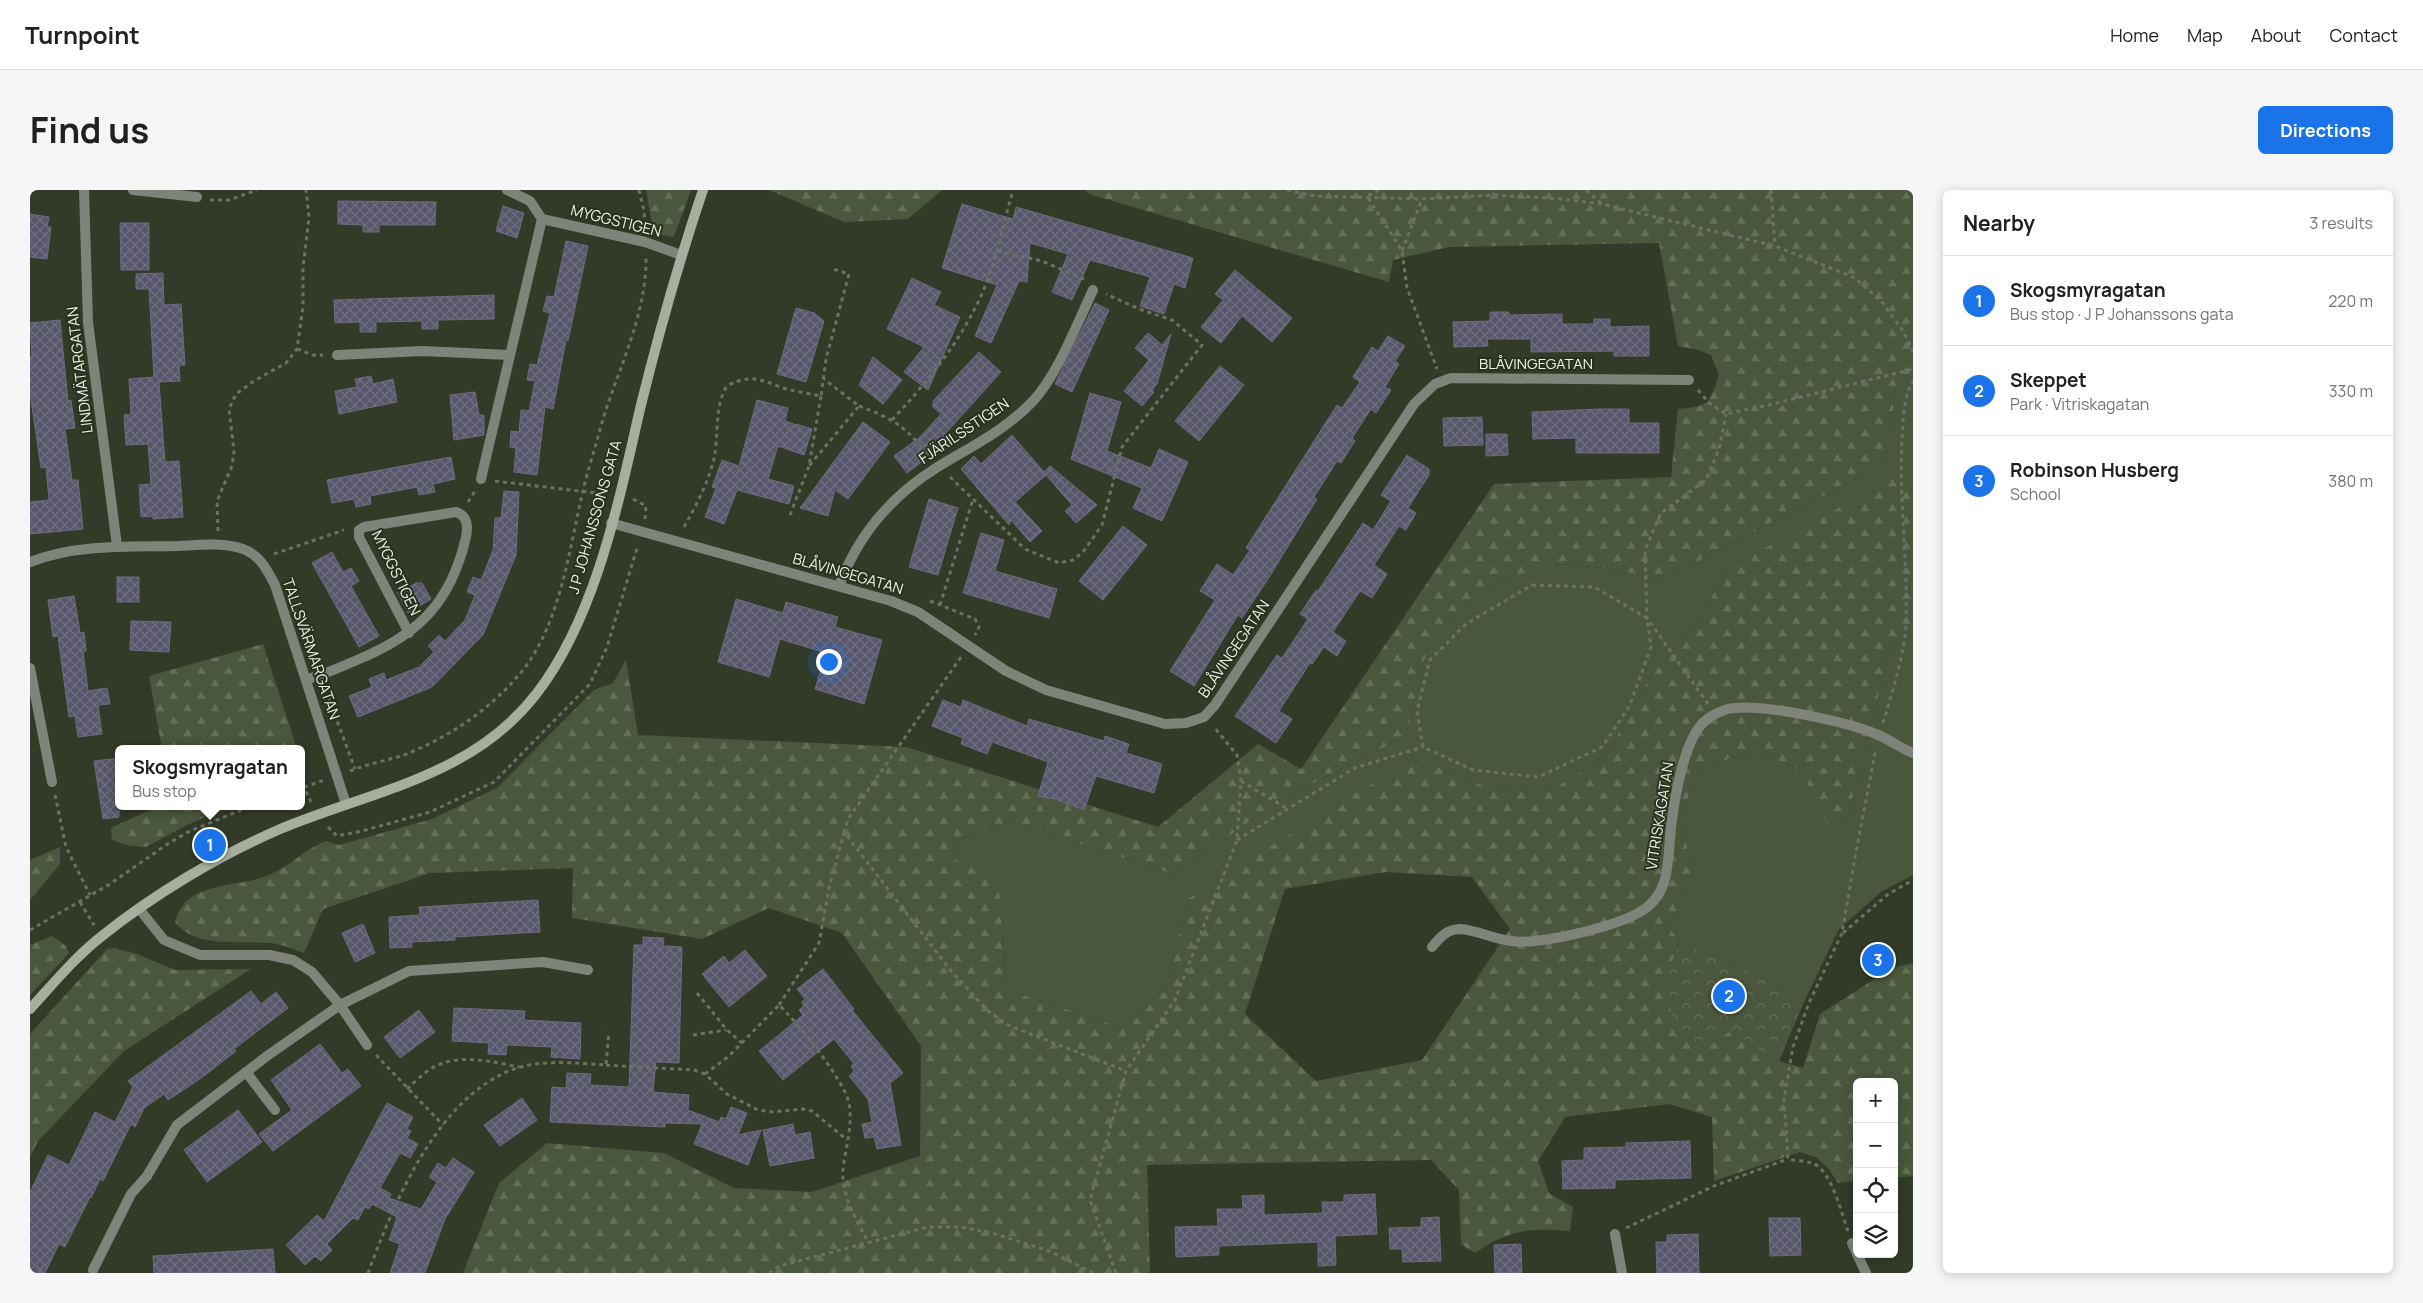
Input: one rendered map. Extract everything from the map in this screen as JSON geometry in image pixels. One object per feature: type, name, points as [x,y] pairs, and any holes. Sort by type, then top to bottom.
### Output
[{"type":"street","name":"LINDMÄTARGATAN","points":[[84,190],[88,322],[117,546]]},
{"type":"street","points":[[133,190],[197,197]]},
{"type":"street","points":[[482,479],[542,218],[530,202],[507,190]]},
{"type":"street","name":"J P JOHANSSONS GATA","points":[[30,1009],[64,971],[102,936],[200,869],[278,830],[346,804],[421,779],[473,752],[508,725],[537,693],[565,647],[590,595],[611,523],[680,255],[703,190]]},
{"type":"street","name":"MYGGSTIGEN","points":[[542,218],[645,242],[680,255]]},
{"type":"street","name":"FJÄRILSSTIGEN","points":[[839,586],[849,561],[875,520],[911,485],[992,435],[1032,402],[1048,382],[1093,290]]},
{"type":"street","points":[[337,355],[423,351],[509,355]]},
{"type":"street","name":"BLÅVINGEGATAN","points":[[611,523],[839,586],[918,612],[1006,671],[1046,690],[1165,724],[1186,723],[1204,717],[1216,705],[1414,404],[1424,393],[1451,378],[1689,380]]},
{"type":"street","name":"MYGGSTIGEN","points":[[307,679],[383,649],[410,633],[433,612],[450,586],[461,559],[467,531],[466,518],[461,514],[456,512],[407,519],[364,527],[359,530],[359,537],[410,633]]},
{"type":"street","name":"TALLSVÄRMARGATAN","points":[[30,562],[49,555],[117,546],[224,545],[244,549],[262,562],[275,585],[346,804]]},
{"type":"street","points":[[30,668],[52,782]]},
{"type":"street","name":"VITRISKAGATAN","points":[[1432,947],[1443,934],[1458,929],[1512,942],[1542,940],[1629,917],[1654,901],[1664,886],[1669,866],[1671,827],[1684,757],[1696,731],[1704,721],[1727,709],[1742,707],[1787,713],[1854,726],[1879,734],[1913,753]]},
{"type":"street","points":[[140,910],[164,940],[200,955],[269,955],[293,960],[312,972],[340,1005],[367,1045]]},
{"type":"street","points":[[93,1270],[131,1194],[147,1176],[177,1125],[246,1072],[340,1005],[410,971],[543,962],[588,970]]},
{"type":"street","points":[[246,1072],[275,1110]]},
{"type":"street","points":[[1615,1234],[1622,1273]]},
{"type":"street","points":[[1859,1258],[1866,1273]]},
{"type":"path","points":[[197,197],[214,201],[229,200],[257,190]]},
{"type":"path","points":[[224,533],[218,533],[217,501],[232,466],[234,451],[229,409],[236,394],[254,381],[286,364],[297,349],[303,307],[303,268],[309,217],[306,190]]},
{"type":"path","points":[[305,787],[402,755],[441,739],[470,720],[518,677],[534,656],[558,596],[582,490],[637,317],[645,272],[644,211],[640,190]]},
{"type":"path","points":[[892,420],[932,376],[954,346],[982,294],[997,252],[1013,190]]},
{"type":"path","points":[[1287,190],[1315,196],[1422,198],[1495,195],[1602,204],[1775,246],[1856,278],[1881,301],[1902,331],[1913,351]]},
{"type":"path","points":[[1367,196],[1380,190]]},
{"type":"path","points":[[1586,190],[1602,204]]},
{"type":"path","points":[[1770,190],[1775,246]]},
{"type":"path","points":[[1367,196],[1402,251],[1407,288],[1442,382]]},
{"type":"path","points":[[1402,251],[1422,198]]},
{"type":"path","points":[[824,379],[859,406],[903,426],[920,444],[936,468],[954,479],[1025,549],[1059,563],[1073,560],[1083,552],[1102,525],[1122,447],[1202,344],[1172,320],[1139,309],[1116,297],[1093,290],[1090,284],[1082,278],[1054,265],[997,252]]},
{"type":"path","points":[[790,515],[809,466],[826,359],[848,274],[833,269]]},
{"type":"path","points":[[297,349],[313,355],[337,355]]},
{"type":"path","points":[[1689,380],[1709,403],[1726,414],[1774,404],[1913,369]]},
{"type":"path","points":[[684,527],[702,494],[713,462],[720,406],[728,386],[740,380],[757,378],[790,390],[821,396]]},
{"type":"path","points":[[1788,1159],[1784,1099],[1793,1047],[1809,1003],[1842,933],[1854,857],[1879,734],[1894,686],[1906,624],[1900,474],[1903,414],[1908,389],[1913,381]]},
{"type":"path","points":[[809,466],[859,406]]},
{"type":"path","points":[[1237,840],[1286,808],[1355,768],[1423,747],[1473,770],[1538,777],[1602,747],[1628,707],[1651,647],[1647,618],[1645,550],[1661,513],[1706,480],[1719,449],[1726,414]]},
{"type":"path","points":[[461,514],[482,479],[582,490]]},
{"type":"path","points":[[940,605],[973,499]]},
{"type":"path","points":[[674,524],[692,529]]},
{"type":"path","points":[[274,554],[349,529],[359,530]]},
{"type":"path","points":[[268,550],[278,560]]},
{"type":"path","points":[[1423,747],[1417,711],[1430,660],[1466,624],[1532,585],[1594,588],[1647,618],[1715,714]]},
{"type":"path","points":[[704,1074],[742,1043],[779,1005],[819,943],[829,888],[848,819],[980,627],[975,619],[925,599]]},
{"type":"path","points":[[321,675],[355,769]]},
{"type":"path","points":[[1116,1273],[1090,1200],[1126,1071],[1175,1000],[1237,840],[1241,781],[1237,755],[1225,738],[1204,717]]},
{"type":"path","points":[[1241,781],[1286,808]]},
{"type":"path","points":[[52,782],[66,847],[90,895]]},
{"type":"path","points":[[30,930],[80,902],[190,831],[241,810]]},
{"type":"path","points":[[844,832],[952,971],[988,1011],[1010,1026],[1126,1071]]},
{"type":"path","points":[[1842,933],[1887,895],[1913,880]]},
{"type":"path","points":[[80,902],[102,936]]},
{"type":"path","points":[[697,993],[727,1030],[742,1043]]},
{"type":"path","points":[[779,1005],[805,1033],[847,1095],[850,1112],[843,1170],[846,1194],[868,1242]]},
{"type":"path","points":[[692,1035],[727,1030]]},
{"type":"path","points":[[606,1066],[609,1032]]},
{"type":"path","points":[[367,1045],[406,1089],[443,1125]]},
{"type":"path","points":[[406,1089],[437,1065],[451,1062],[484,1061],[522,1068]]},
{"type":"path","points":[[368,1273],[397,1200],[443,1125],[467,1100],[486,1085],[512,1070],[561,1064],[684,1068],[704,1074],[728,1094],[758,1110],[772,1112],[803,1109],[812,1111],[847,1140]]},
{"type":"path","points":[[1615,1234],[1714,1186],[1788,1159],[1814,1164],[1823,1173],[1832,1185],[1852,1243]]},
{"type":"path","points":[[769,1273],[780,1266],[928,1227],[961,1227],[992,1233],[1049,1251],[1093,1273]]},
{"type":"green space","points":[[646,190],[691,190],[674,237],[654,234]]},
{"type":"green space","points":[[769,190],[942,190],[908,219],[844,222]]},
{"type":"green space","points":[[1084,190],[1913,190],[1913,370],[1896,387],[1886,463],[1662,580],[1612,569],[1561,564],[1504,578],[1464,608],[1427,650],[1406,736],[1286,797],[1173,874],[1012,822],[959,839],[954,859],[998,878],[1007,990],[1127,1029],[1166,985],[1189,898],[1360,790],[1422,760],[1492,789],[1558,786],[1606,755],[1652,675],[1703,615],[1724,571],[1889,480],[1908,473],[1913,476],[1913,635],[1891,645],[1846,824],[1829,827],[1801,771],[1763,754],[1730,758],[1698,772],[1681,817],[1693,874],[1669,927],[1679,941],[1664,987],[1779,1061],[1803,1068],[1820,1014],[1892,968],[1913,963],[1913,1176],[1898,1178],[1898,1078],[1853,1078],[1853,1181],[1838,1183],[1828,1168],[1816,1157],[1800,1152],[1714,1181],[1712,1117],[1669,1104],[1565,1117],[1538,1161],[1549,1193],[1573,1207],[1570,1231],[1532,1230],[1521,1232],[1499,1239],[1475,1253],[1461,1244],[1459,1190],[1431,1160],[1147,1165],[1150,1273],[463,1273],[499,1183],[547,1143],[664,1153],[734,1188],[812,1192],[920,1156],[921,1046],[842,933],[769,908],[702,939],[572,918],[573,868],[430,873],[323,909],[304,953],[274,944],[206,940],[184,931],[175,922],[181,908],[190,898],[201,892],[258,879],[271,874],[285,867],[311,848],[326,841],[339,845],[432,819],[497,788],[594,690],[613,683],[626,660],[638,735],[906,747],[1158,827],[1258,744],[1301,769],[1494,484],[1671,477],[1678,409],[1696,407],[1706,402],[1713,393],[1719,375],[1711,355],[1699,350],[1678,346],[1659,243],[1449,247],[1393,260],[1389,282],[1092,195]],"holes":[[[1385,872],[1472,877],[1510,929],[1422,1060],[1316,1081],[1245,1014],[1285,889]]]},
{"type":"green space","points":[[1913,370],[1913,476],[1908,474],[1724,571],[1703,615],[1652,675],[1606,755],[1558,786],[1492,789],[1422,760],[1189,898],[1166,985],[1127,1029],[1007,990],[1003,935],[954,859],[959,839],[1012,822],[1173,874],[1286,797],[1406,736],[1427,650],[1464,608],[1504,578],[1560,564],[1612,569],[1662,580],[1886,463],[1896,387]]},
{"type":"green space","points":[[1913,635],[1913,875],[1881,892],[1839,929],[1803,1004],[1767,979],[1679,941],[1669,927],[1693,874],[1681,817],[1698,772],[1730,758],[1763,754],[1801,771],[1846,824],[1891,645]]},
{"type":"green space","points":[[263,644],[296,745],[161,745],[149,676]]},
{"type":"green space","points":[[149,810],[222,810],[187,825],[146,847],[126,845],[112,840],[111,828]]},
{"type":"green space","points":[[60,847],[60,864],[30,900],[30,860]]},
{"type":"green space","points":[[52,936],[65,945],[69,953],[30,995],[30,945]]},
{"type":"green space","points":[[1679,941],[1767,979],[1803,1004],[1779,1061],[1730,1031],[1704,1050],[1676,1026],[1664,987]]},
{"type":"green space","points":[[114,948],[137,954],[175,970],[251,969],[124,1051],[38,1141],[30,1157],[30,1034],[107,949]]},
{"type":"building","points":[[338,201],[436,202],[435,225],[379,225],[379,232],[363,232],[363,225],[338,224]]},
{"type":"building","points":[[962,204],[1013,219],[1016,207],[1193,258],[1185,288],[1174,284],[1164,314],[1140,306],[1150,277],[1090,260],[1072,300],[1052,292],[1068,254],[1030,243],[1027,282],[1019,281],[991,343],[975,336],[997,285],[942,268]]},
{"type":"building","points":[[503,206],[524,213],[517,238],[496,231]]},
{"type":"building","points":[[30,214],[49,217],[47,227],[51,227],[47,259],[30,257]]},
{"type":"building","points":[[120,223],[149,223],[149,270],[121,270]]},
{"type":"building","points":[[566,241],[588,246],[568,341],[566,340],[553,409],[545,407],[537,475],[514,472],[516,448],[510,447],[511,431],[519,432],[521,410],[529,411],[535,381],[527,380],[530,364],[537,365],[550,313],[543,311],[547,296],[554,297]]},
{"type":"building","points":[[1235,270],[1292,318],[1272,342],[1242,316],[1221,343],[1201,327],[1223,300],[1215,294]]},
{"type":"building","points":[[163,273],[164,305],[181,304],[185,365],[179,365],[180,381],[159,382],[165,462],[179,461],[183,517],[153,519],[153,516],[141,517],[139,485],[151,484],[148,444],[126,445],[124,415],[131,414],[129,379],[154,377],[149,289],[136,289],[136,274]]},
{"type":"building","points":[[912,278],[941,292],[934,305],[960,317],[928,390],[904,372],[924,347],[887,329]]},
{"type":"building","points":[[494,295],[494,319],[438,320],[438,329],[422,329],[422,321],[376,322],[376,332],[360,332],[360,322],[335,323],[334,300]]},
{"type":"building","points":[[1095,303],[1109,310],[1072,392],[1055,384]]},
{"type":"building","points":[[796,308],[814,313],[824,321],[806,382],[777,374]]},
{"type":"building","points":[[1490,312],[1509,312],[1509,315],[1562,314],[1562,324],[1594,324],[1594,319],[1610,319],[1610,327],[1649,326],[1649,356],[1614,356],[1614,351],[1531,352],[1531,339],[1487,339],[1488,346],[1454,347],[1453,322],[1490,321]]},
{"type":"building","points":[[60,320],[68,401],[71,400],[75,428],[65,429],[72,480],[78,480],[83,529],[30,534],[30,502],[49,500],[46,467],[41,468],[30,393],[30,357],[32,357],[30,323]]},
{"type":"building","points":[[1148,333],[1162,345],[1171,334],[1157,384],[1152,390],[1154,392],[1142,406],[1124,391],[1149,360],[1135,348]]},
{"type":"building","points":[[1388,336],[1405,346],[1395,361],[1399,364],[1385,387],[1391,390],[1376,413],[1371,409],[1352,438],[1355,441],[1341,463],[1337,461],[1314,497],[1317,499],[1268,579],[1242,618],[1238,615],[1194,686],[1170,671],[1215,600],[1200,591],[1217,564],[1233,575],[1250,550],[1246,548],[1337,405],[1342,408],[1360,382],[1353,377],[1372,347],[1378,351]]},
{"type":"building","points":[[979,352],[1001,372],[945,434],[949,438],[936,451],[907,473],[894,456],[920,437],[941,414],[933,407],[933,401]]},
{"type":"building","points":[[873,357],[902,380],[883,404],[859,385]]},
{"type":"building","points":[[1220,366],[1244,385],[1199,441],[1175,421]]},
{"type":"building","points":[[371,376],[373,384],[393,379],[397,402],[339,414],[335,391],[357,387],[355,379]]},
{"type":"building","points":[[475,392],[479,415],[484,415],[484,435],[454,440],[450,395]]},
{"type":"building","points":[[1090,393],[1121,402],[1107,451],[1151,468],[1159,449],[1188,462],[1162,521],[1133,508],[1142,488],[1071,459]]},
{"type":"building","points":[[757,400],[788,408],[785,421],[794,424],[793,427],[796,424],[812,429],[804,455],[778,446],[768,479],[794,486],[789,504],[737,490],[724,524],[705,517],[716,488],[712,487],[722,460],[739,466]]},
{"type":"building","points":[[1629,409],[1629,423],[1659,423],[1659,453],[1576,453],[1576,438],[1533,439],[1532,412]]},
{"type":"building","points":[[1482,417],[1483,445],[1444,446],[1443,418]]},
{"type":"building","points":[[863,422],[890,442],[848,499],[835,490],[828,516],[800,508]]},
{"type":"building","points":[[1486,434],[1507,434],[1508,455],[1486,456]]},
{"type":"building","points":[[1012,435],[1044,472],[1050,466],[1097,505],[1076,523],[1065,511],[1072,505],[1046,475],[1015,502],[1042,531],[1030,542],[1011,520],[1009,525],[961,469],[974,456],[981,464]]},
{"type":"building","points":[[1407,455],[1429,469],[1429,475],[1408,508],[1416,513],[1406,530],[1399,526],[1374,565],[1387,574],[1372,598],[1360,591],[1333,632],[1346,641],[1337,656],[1324,647],[1312,664],[1310,663],[1279,711],[1292,719],[1276,743],[1235,716],[1277,655],[1282,658],[1308,619],[1300,614],[1316,590],[1318,591],[1363,523],[1373,530],[1391,501],[1381,495]]},
{"type":"building","points":[[451,457],[455,479],[433,484],[435,492],[419,495],[417,487],[370,496],[371,504],[356,507],[354,499],[332,503],[327,480]]},
{"type":"building","points":[[504,491],[519,492],[516,555],[483,635],[432,687],[358,717],[349,696],[372,687],[369,679],[384,673],[386,680],[419,667],[434,652],[428,646],[439,635],[445,641],[465,620],[475,595],[467,592],[473,577],[481,580],[493,550],[495,518],[501,518]]},
{"type":"building","points":[[929,499],[958,508],[938,575],[909,567]]},
{"type":"building","points":[[1123,526],[1147,545],[1103,600],[1079,581]]},
{"type":"building","points":[[981,533],[1004,540],[995,571],[1057,589],[1049,618],[963,593]]},
{"type":"building","points":[[332,552],[343,572],[351,568],[359,581],[351,586],[379,636],[359,647],[312,563]]},
{"type":"building","points":[[117,577],[139,577],[139,602],[117,602]]},
{"type":"building","points":[[416,583],[422,583],[431,599],[408,613],[398,593]]},
{"type":"building","points":[[74,596],[80,633],[84,632],[86,651],[83,651],[88,691],[107,688],[110,704],[98,705],[102,734],[78,737],[75,716],[69,717],[58,636],[53,637],[48,600]]},
{"type":"building","points":[[736,599],[783,613],[786,602],[838,617],[835,627],[882,640],[864,704],[815,689],[826,653],[780,639],[769,677],[718,662]]},
{"type":"building","points":[[131,621],[171,622],[169,652],[130,650]]},
{"type":"building","points":[[943,700],[961,707],[963,700],[1027,726],[1029,719],[1104,741],[1105,736],[1129,744],[1126,753],[1162,764],[1154,793],[1096,776],[1084,810],[1055,799],[1038,796],[1048,762],[992,742],[987,754],[961,744],[963,738],[932,726]]},
{"type":"building","points":[[115,758],[115,810],[119,810],[119,817],[103,819],[94,761]]},
{"type":"building","points":[[538,900],[540,932],[455,937],[455,940],[412,942],[412,947],[390,948],[389,917],[420,915],[419,907]]},
{"type":"building","points":[[363,924],[375,953],[355,962],[342,933]]},
{"type":"building","points":[[643,937],[664,938],[663,946],[682,947],[679,1063],[656,1062],[653,1092],[689,1095],[688,1110],[719,1122],[721,1117],[726,1119],[731,1107],[747,1113],[738,1135],[761,1130],[748,1165],[694,1144],[702,1124],[665,1123],[665,1127],[550,1122],[552,1087],[566,1088],[567,1073],[591,1074],[590,1085],[629,1087],[634,945],[643,945]]},
{"type":"building","points":[[745,950],[767,976],[729,1007],[702,974],[724,956],[729,963]]},
{"type":"building","points":[[823,969],[854,1009],[852,1010],[903,1073],[890,1083],[901,1145],[877,1149],[874,1137],[865,1138],[862,1124],[872,1122],[868,1099],[849,1076],[854,1071],[851,1066],[854,1064],[834,1039],[783,1080],[759,1051],[803,1015],[799,1010],[804,1006],[802,1002],[805,999],[797,989]]},
{"type":"building","points":[[251,991],[261,1004],[276,992],[288,1008],[234,1049],[236,1051],[200,1079],[168,1100],[164,1094],[144,1108],[135,1127],[131,1124],[103,1181],[100,1179],[65,1247],[59,1244],[45,1273],[30,1273],[30,1192],[48,1155],[69,1165],[95,1112],[115,1122],[133,1087],[128,1081]]},
{"type":"building","points":[[454,1008],[525,1011],[524,1020],[581,1023],[580,1059],[551,1057],[552,1047],[507,1045],[506,1055],[488,1054],[489,1043],[452,1041]]},
{"type":"building","points":[[419,1010],[435,1032],[400,1058],[384,1037]]},
{"type":"building","points":[[320,1044],[342,1073],[348,1069],[361,1086],[273,1151],[259,1134],[292,1110],[271,1080]]},
{"type":"building","points":[[522,1098],[537,1120],[500,1146],[484,1125]]},
{"type":"building","points":[[387,1103],[413,1117],[407,1129],[411,1131],[407,1138],[418,1144],[410,1158],[400,1153],[380,1188],[391,1194],[389,1198],[421,1209],[437,1182],[429,1177],[438,1163],[446,1168],[453,1158],[474,1172],[445,1219],[425,1273],[390,1273],[400,1244],[389,1240],[397,1217],[372,1204],[369,1209],[365,1207],[358,1220],[353,1218],[327,1244],[332,1250],[321,1261],[315,1256],[305,1265],[286,1245],[317,1215],[324,1221]]},
{"type":"building","points":[[238,1110],[262,1142],[207,1182],[184,1150]]},
{"type":"building","points":[[793,1124],[795,1135],[810,1132],[814,1158],[770,1166],[763,1130]]},
{"type":"building","points":[[1690,1141],[1691,1178],[1615,1180],[1615,1188],[1563,1189],[1562,1161],[1584,1160],[1584,1148],[1626,1147],[1626,1143]]},
{"type":"building","points":[[1375,1194],[1377,1234],[1335,1236],[1336,1265],[1318,1266],[1318,1242],[1219,1246],[1219,1255],[1176,1257],[1175,1227],[1218,1226],[1217,1209],[1243,1209],[1242,1196],[1264,1195],[1264,1215],[1323,1213],[1322,1202],[1344,1202],[1344,1195]]},
{"type":"building","points":[[1439,1217],[1441,1261],[1403,1262],[1402,1249],[1390,1249],[1389,1228],[1421,1227],[1421,1218]]},
{"type":"building","points":[[1769,1218],[1800,1218],[1801,1255],[1770,1256]]},
{"type":"building","points":[[1698,1234],[1699,1273],[1657,1273],[1656,1242],[1667,1242],[1667,1235]]},
{"type":"building","points":[[1521,1244],[1522,1273],[1495,1273],[1494,1245]]},
{"type":"building","points":[[273,1249],[275,1273],[154,1273],[153,1256]]},
{"type":"place","name":"Skogsmyragatan","points":[[210,845]]},
{"type":"place","name":"Robinson Husberg","points":[[1878,960]]},
{"type":"place","name":"Skeppet","points":[[1729,996]]}]
